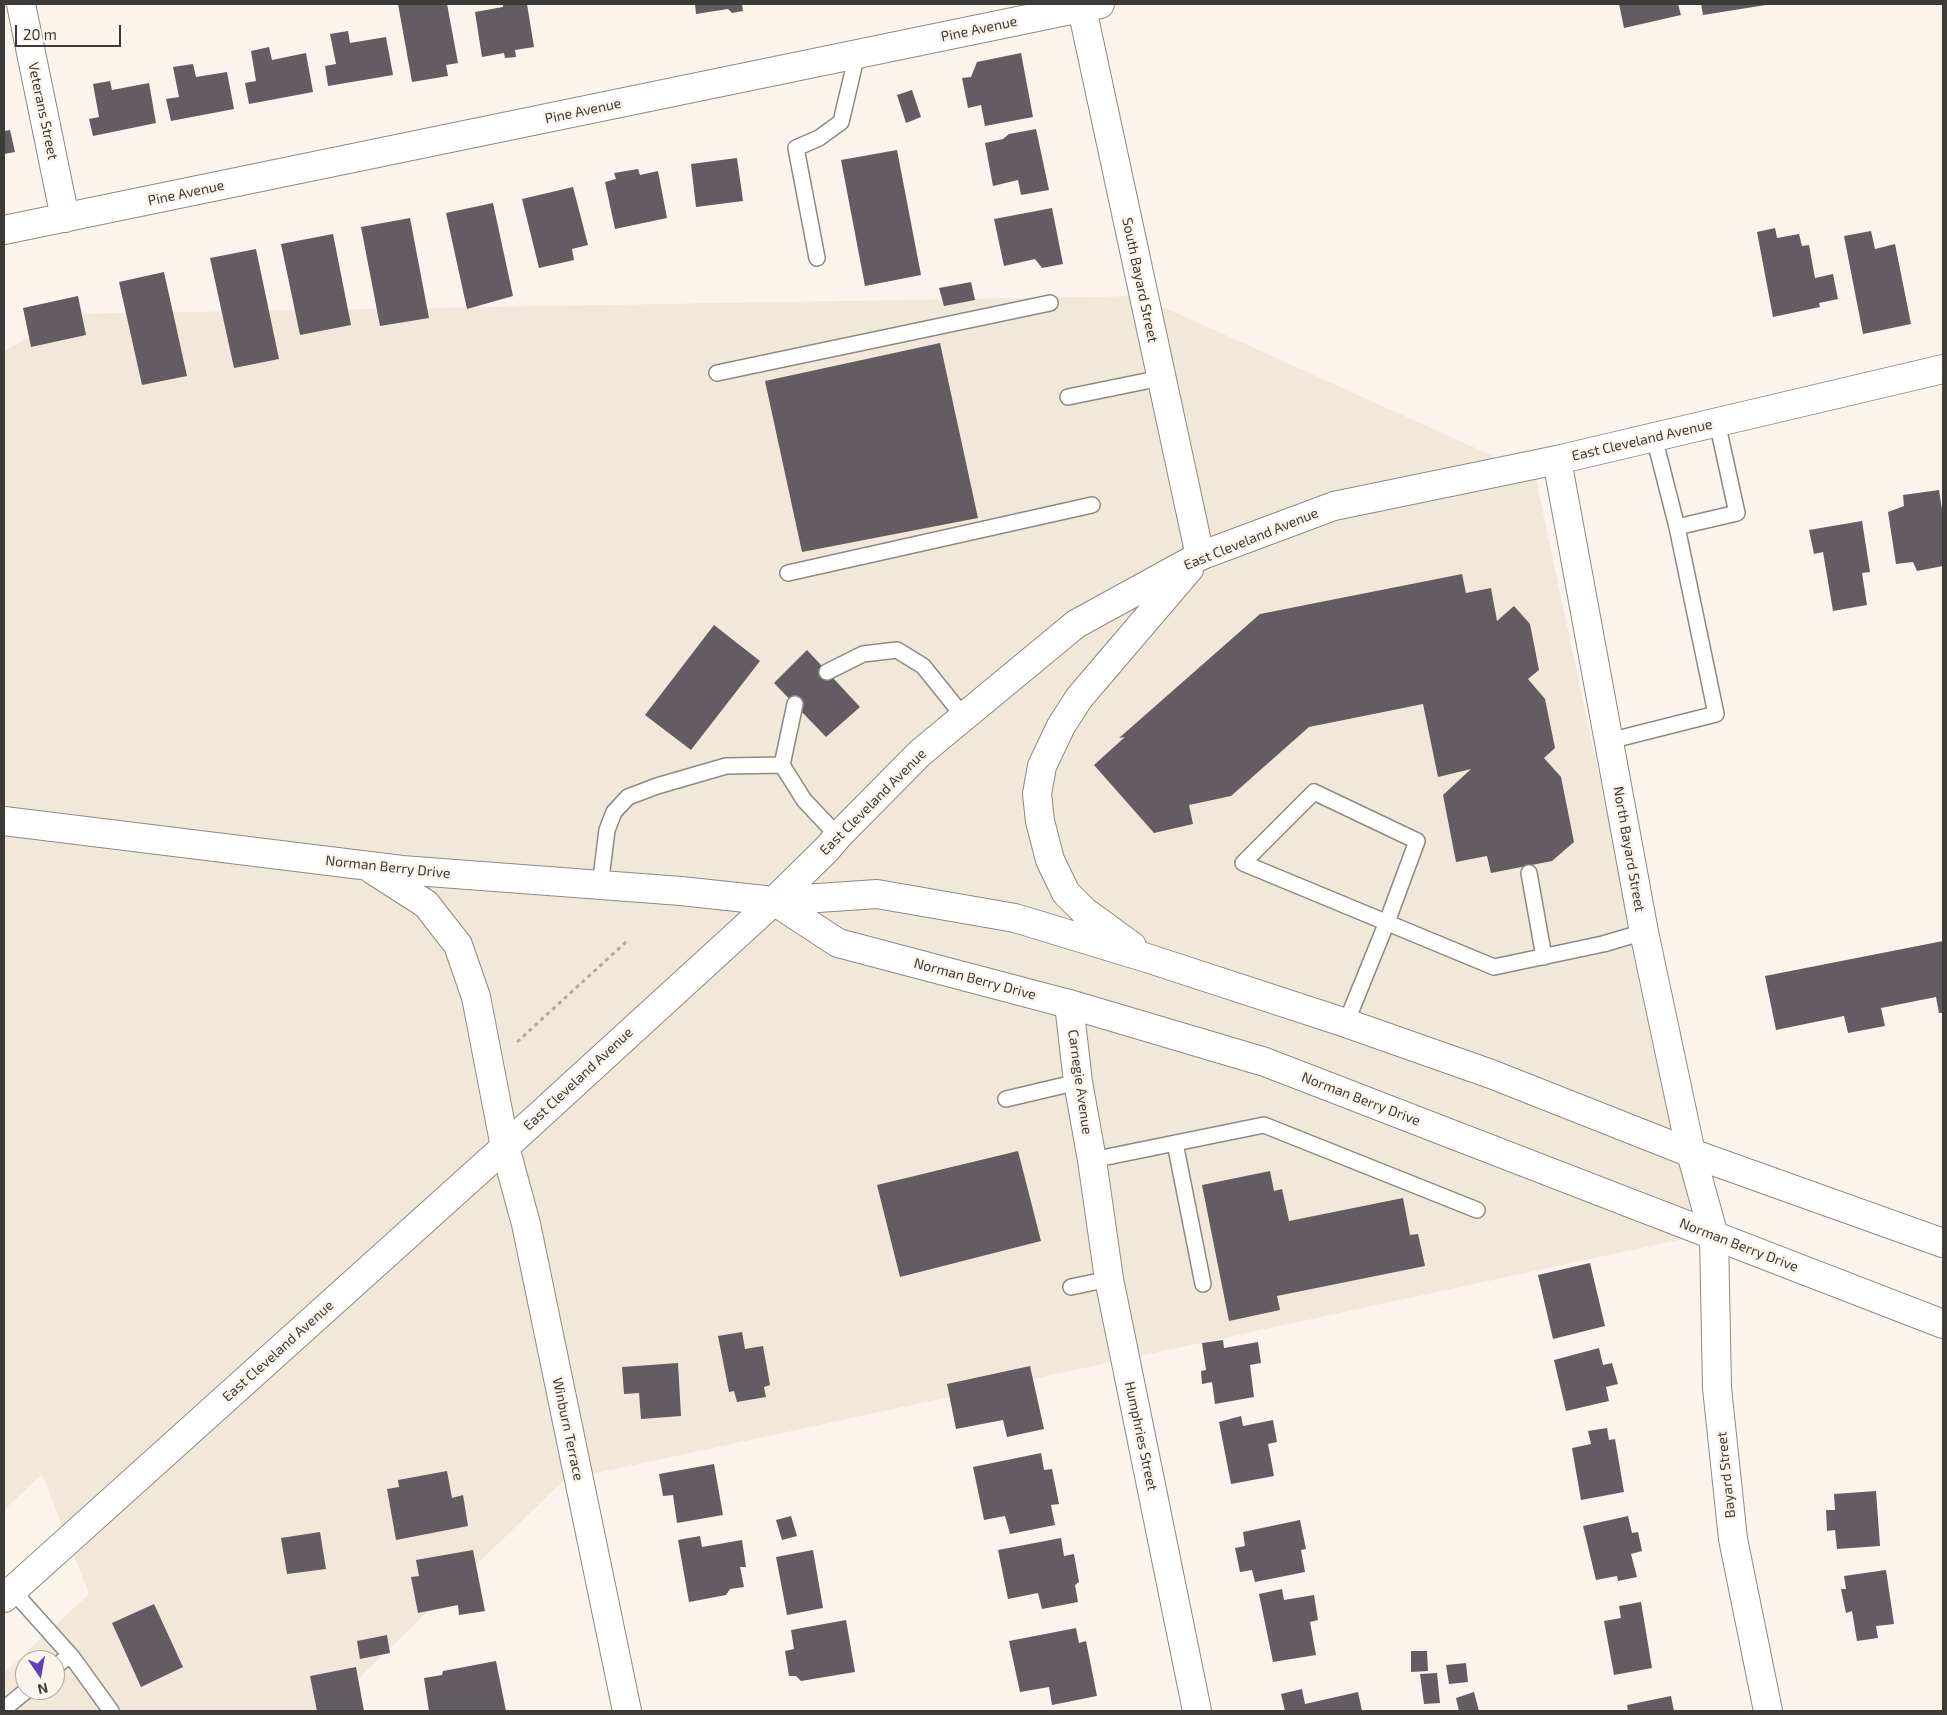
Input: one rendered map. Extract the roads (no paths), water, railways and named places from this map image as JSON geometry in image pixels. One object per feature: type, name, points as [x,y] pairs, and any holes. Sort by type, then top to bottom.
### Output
[{"type":"main road","name":"Veterans Street","points":[[21,4],[65,218]]},
{"type":"main road","name":"Pine Avenue","points":[[4,230],[1088,5]]},
{"type":"main road","name":"South Bayard Street","points":[[1088,5],[1161,378],[1200,556]]},
{"type":"main road","name":"East Cleveland Avenue","points":[[8,1594],[505,1147],[774,901],[920,753],[1076,624],[1200,556],[1334,506],[1557,460],[1943,370]]},
{"type":"main road","name":"North Bayard Street","points":[[1557,460],[1644,932],[1692,1153],[1714,1236]]},
{"type":"main road","points":[[1150,959],[1084,912],[1066,893],[1050,860],[1040,820],[1037,794],[1042,766],[1061,726],[1080,698],[1200,556]]},
{"type":"main road","name":"Norman Berry Drive","points":[[4,821],[368,866],[774,901],[878,894],[1016,918],[1150,959],[1491,1074],[1692,1153],[1943,1243]]},
{"type":"main road","name":"Winburn Terrace","points":[[368,866],[426,904],[458,945],[476,997],[505,1147],[526,1224],[627,1711]]},
{"type":"main road","name":"Norman Berry Drive","points":[[774,901],[838,943],[1069,1004],[1265,1062],[1943,1324]]},
{"type":"main road","name":"Carnegie Avenue","points":[[1069,1004],[1078,1082],[1092,1160]]},
{"type":"main road","name":"Humphries Street","points":[[1092,1160],[1109,1279],[1198,1711]]},
{"type":"main road","name":"Bayard Street","points":[[1714,1236],[1717,1388],[1733,1539],[1768,1711]]},
{"type":"lane","points":[[817,258],[796,148],[819,138],[841,122],[857,54]]},
{"type":"lane","points":[[717,373],[1050,303]]},
{"type":"lane","points":[[1068,397],[1161,378]]},
{"type":"lane","points":[[1677,527],[1737,513],[1717,422]]},
{"type":"lane","points":[[1609,741],[1716,714],[1677,527],[1654,437]]},
{"type":"lane","points":[[788,573],[1092,505]]},
{"type":"lane","points":[[827,672],[863,654],[897,650],[923,666],[964,717]]},
{"type":"lane","points":[[795,704],[782,765],[804,800],[838,836]]},
{"type":"lane","points":[[600,886],[607,830],[614,812],[628,797],[657,786],[726,766],[782,765]]},
{"type":"lane","points":[[1346,1024],[1387,922],[1417,841],[1314,792],[1243,863],[1387,922],[1494,967],[1603,944],[1644,932]]},
{"type":"lane","points":[[1529,873],[1544,956]]},
{"type":"lane","points":[[1006,1099],[1078,1082]]},
{"type":"lane","points":[[1092,1160],[1264,1125],[1477,1210]]},
{"type":"lane","points":[[1175,1143],[1203,1284]]},
{"type":"lane","points":[[1071,1287],[1109,1279]]},
{"type":"lane","points":[[8,1594],[70,1655],[105,1709]]},
{"type":"lane","points":[[65,1659],[70,1655]]},
{"type":"lane","points":[[4,1709],[15,1700]]}]
